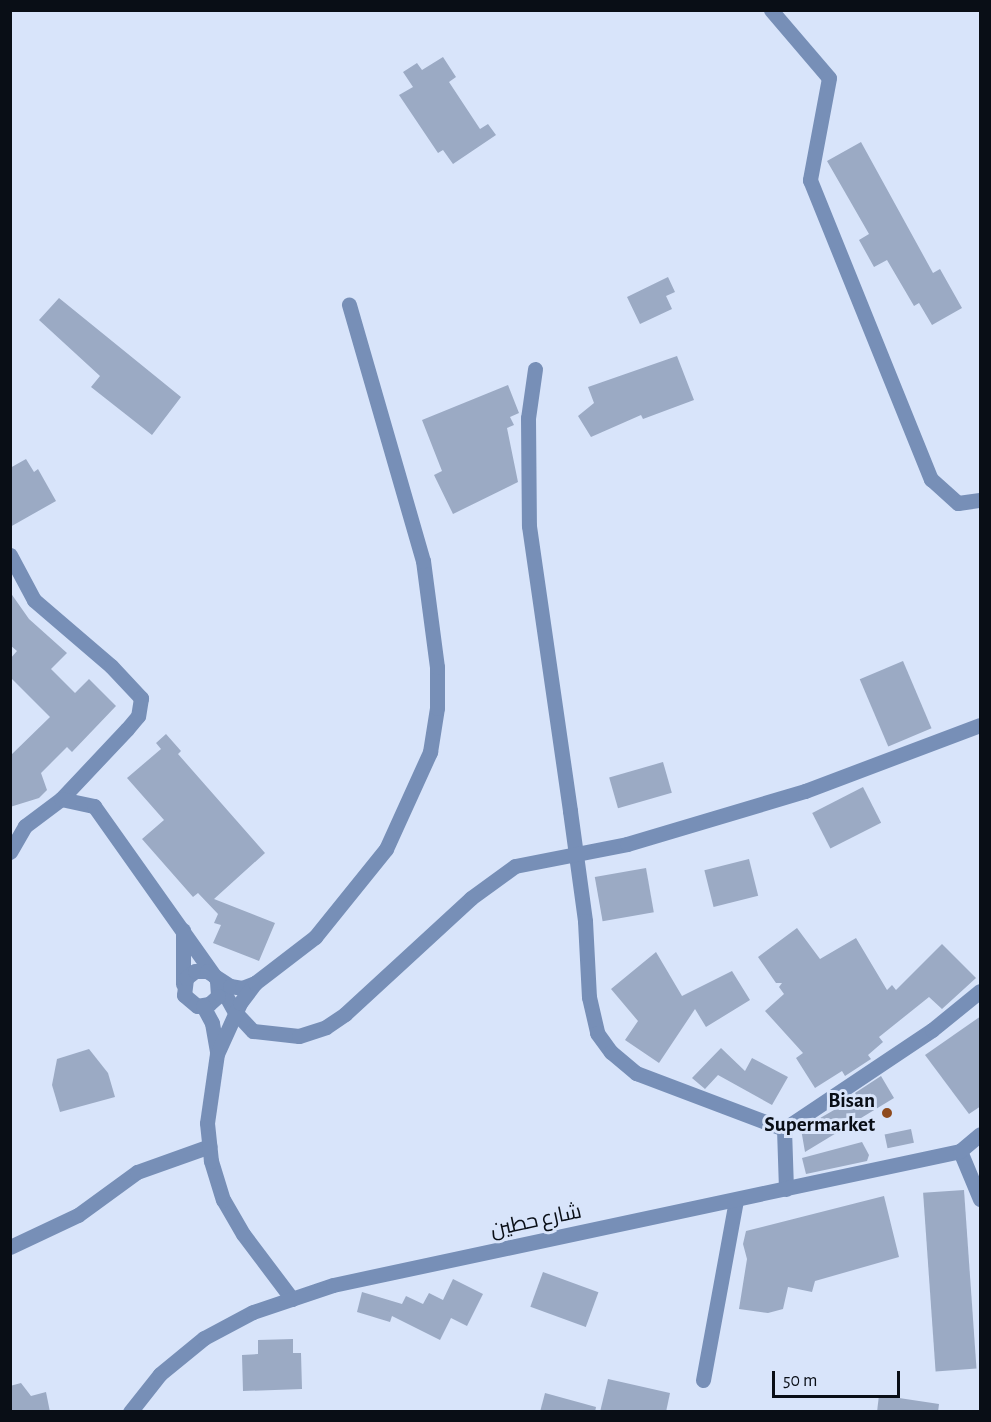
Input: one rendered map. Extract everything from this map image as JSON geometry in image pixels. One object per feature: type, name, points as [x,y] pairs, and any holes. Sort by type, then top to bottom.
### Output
[{"type":"street","points":[[771,10],[830,78],[810,180],[931,479],[958,503],[981,500]]},
{"type":"street","points":[[183,984],[195,971],[207,971],[216,978],[242,988],[255,982],[315,936],[386,849],[418,784],[430,752],[437,708],[437,667],[423,561],[349,304]]},
{"type":"street","points":[[535,369],[528,418],[529,526],[576,853],[589,997],[597,1033],[611,1052],[636,1073],[667,1087],[784,1129]]},
{"type":"street","points":[[10,555],[34,600],[111,666],[141,698],[138,716],[61,799],[25,826],[13,842]]},
{"type":"street","points":[[97,761],[87,791],[94,806],[216,978],[235,1012],[253,1031],[271,1036],[299,1036],[326,1027],[388,977],[496,877],[538,859],[627,844],[806,791],[981,725]]},
{"type":"street","points":[[61,799],[94,806]]},
{"type":"street","points":[[183,930],[183,984],[187,1000],[217,1013],[235,1012]]},
{"type":"street","points":[[203,1006],[218,996],[216,978]]},
{"type":"street","points":[[255,982],[235,1012],[217,1054],[210,1084],[210,1146],[223,1200],[243,1234],[292,1299]]},
{"type":"street","points":[[784,1129],[932,1030],[981,991]]},
{"type":"street","points":[[203,1006],[212,1023],[217,1054]]},
{"type":"street","points":[[784,1129],[786,1189]]},
{"type":"street","name":"شارع حطين","points":[[130,1412],[160,1374],[204,1338],[253,1312],[333,1285],[960,1151],[981,1134]]},
{"type":"street","points":[[10,1247],[78,1215],[137,1172],[210,1146]]},
{"type":"street","points":[[960,1151],[981,1199]]},
{"type":"street","points":[[703,1380],[736,1200]]},
{"type":"building","points":[[443,57],[456,77],[449,82],[480,129],[488,124],[496,135],[453,164],[443,150],[438,153],[399,95],[413,87],[403,72],[417,63],[422,70]]},
{"type":"building","points":[[861,142],[933,273],[940,269],[962,308],[932,325],[919,303],[914,306],[887,260],[874,267],[859,240],[869,234],[827,161]]},
{"type":"building","points":[[668,277],[675,292],[666,296],[672,309],[640,324],[627,297]]},
{"type":"building","points":[[59,298],[181,397],[152,435],[91,387],[100,376],[39,320]]},
{"type":"building","points":[[677,356],[694,400],[643,419],[641,415],[591,437],[578,416],[594,403],[588,387]]},
{"type":"building","points":[[508,385],[519,413],[510,417],[514,425],[507,428],[518,482],[453,514],[434,475],[442,471],[422,420]]},
{"type":"building","points":[[26,459],[34,472],[38,469],[56,501],[10,527],[10,468]]},
{"type":"building","points":[[10,592],[29,619],[67,653],[51,669],[75,693],[89,679],[116,706],[72,752],[67,747],[41,773],[47,790],[39,798],[10,807],[10,756],[50,717],[10,677],[10,659],[17,651],[10,645]]},
{"type":"building","points":[[903,661],[932,728],[888,747],[860,679]]},
{"type":"building","points":[[166,734],[181,751],[178,754],[265,853],[214,899],[275,923],[259,961],[213,943],[221,925],[214,923],[218,914],[198,893],[193,897],[142,839],[164,820],[127,778],[161,749],[156,743]]},
{"type":"building","points":[[663,762],[672,793],[618,808],[609,777]]},
{"type":"building","points":[[863,787],[881,823],[830,849],[812,813]]},
{"type":"building","points":[[749,859],[758,896],[714,907],[704,870]]},
{"type":"building","points":[[646,868],[654,912],[603,921],[595,877]]},
{"type":"building","points":[[797,928],[820,959],[856,938],[887,990],[892,985],[896,990],[942,944],[976,978],[942,1009],[929,997],[879,1037],[883,1042],[868,1055],[871,1059],[845,1076],[842,1071],[815,1088],[796,1058],[803,1053],[765,1011],[784,994],[779,987],[782,983],[776,983],[758,957]]},
{"type":"building","points":[[656,952],[682,996],[732,971],[750,1000],[706,1027],[695,1009],[659,1063],[625,1040],[638,1021],[611,989]]},
{"type":"building","points":[[981,1016],[981,1106],[969,1114],[925,1055]]},
{"type":"building","points":[[721,1048],[745,1071],[752,1058],[788,1077],[772,1105],[718,1075],[705,1089],[692,1078]]},
{"type":"building","points":[[89,1049],[108,1073],[115,1097],[60,1112],[52,1085],[57,1059]]},
{"type":"building","points":[[881,1076],[894,1098],[805,1152],[801,1129],[841,1106],[861,1103],[855,1093]]},
{"type":"building","points":[[911,1129],[914,1143],[888,1148],[885,1135]]},
{"type":"building","points":[[862,1142],[869,1155],[867,1161],[806,1174],[802,1158]]},
{"type":"building","points":[[964,1190],[976,1369],[936,1371],[923,1193]]},
{"type":"building","points":[[884,1196],[899,1257],[815,1281],[812,1292],[788,1287],[783,1309],[768,1313],[739,1309],[747,1259],[743,1244],[746,1231]]},
{"type":"building","points":[[543,1272],[598,1292],[586,1327],[530,1307]]},
{"type":"building","points":[[453,1279],[483,1294],[467,1326],[451,1318],[440,1340],[392,1316],[390,1322],[357,1312],[362,1292],[402,1304],[406,1296],[423,1304],[429,1293],[443,1300]]},
{"type":"building","points":[[293,1339],[293,1353],[301,1353],[302,1389],[243,1391],[242,1355],[258,1354],[258,1340]]},
{"type":"building","points":[[608,1379],[670,1393],[666,1412],[600,1412]]},
{"type":"building","points":[[21,1383],[31,1396],[46,1392],[50,1412],[10,1412],[10,1386]]},
{"type":"building","points":[[545,1393],[596,1407],[595,1412],[540,1412]]},
{"type":"building","points":[[879,1395],[939,1404],[938,1412],[877,1412]]},
{"type":"place","name":"Bisan Supermarket","points":[[887,1113]]}]
